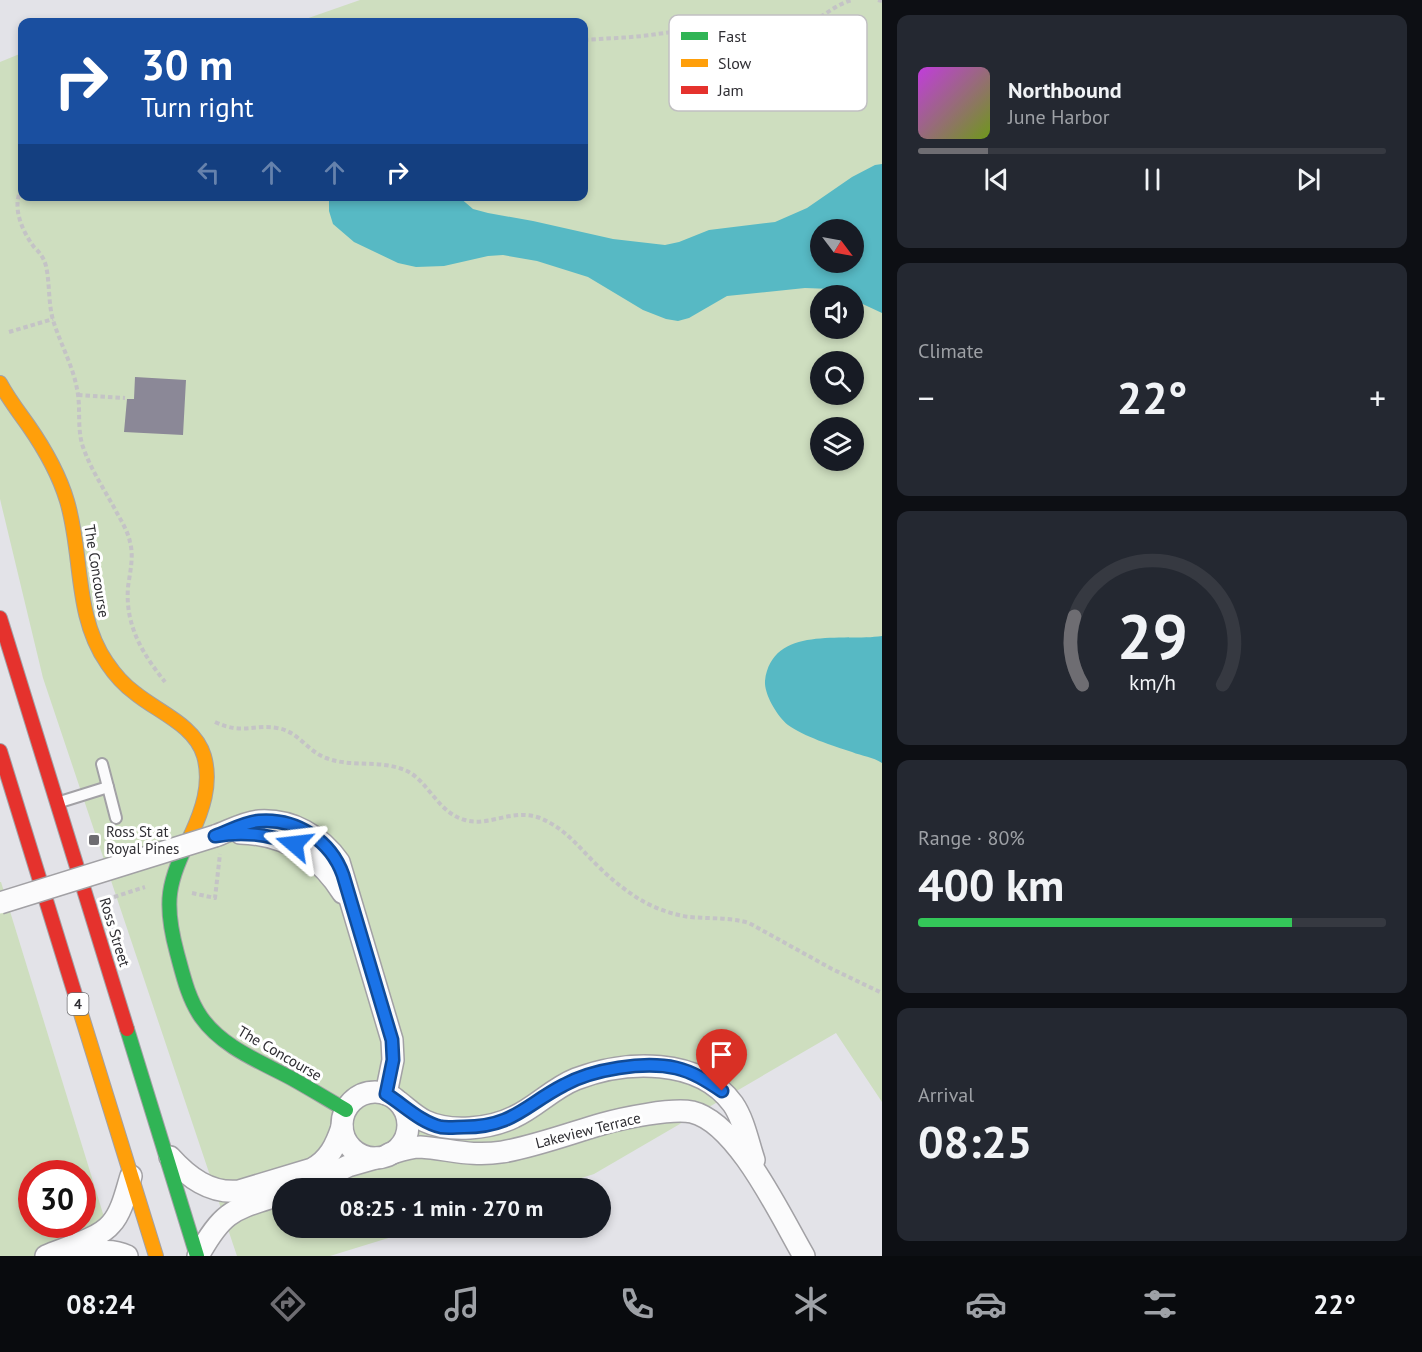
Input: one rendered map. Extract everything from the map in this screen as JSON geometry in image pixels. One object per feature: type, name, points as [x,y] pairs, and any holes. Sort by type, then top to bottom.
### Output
[{"type":"main road","name":"The Concourse","points":[[0,383],[34,434],[53,467],[64,493],[77,545],[80,585],[89,626],[100,652],[117,675],[139,697],[179,723],[203,752],[208,771],[206,801],[169,887],[167,907],[172,938],[192,1001],[209,1028],[221,1038],[344,1118]]},
{"type":"main road","name":"Ross Street","points":[[0,618],[198,1256]]},
{"type":"main road","name":"4","points":[[0,751],[156,1256]]},
{"type":"street","points":[[0,903],[218,844],[234,833],[254,833],[294,844],[320,863],[334,879],[352,909],[392,1040],[392,1098]]},
{"type":"street","name":"Lakeview Terrace","points":[[392,1098],[425,1121],[442,1127],[492,1125],[514,1117],[562,1085],[576,1079],[601,1071],[638,1066],[666,1067],[693,1074],[722,1091],[740,1116],[759,1178]]},
{"type":"street","points":[[165,1152],[195,1180],[228,1193],[312,1169],[322,1164],[338,1139],[344,1118],[353,1100],[363,1094],[375,1092],[392,1098],[406,1113],[408,1127],[404,1140],[383,1156],[363,1156],[345,1139],[344,1118]]},
{"type":"street","points":[[715,1123],[733,1105]]},
{"type":"street","name":"Lakeview Terrace","points":[[322,1178],[348,1166],[409,1148],[420,1147],[474,1154],[502,1152],[606,1123],[675,1110],[691,1112],[715,1123],[730,1138],[759,1178],[804,1256]]},
{"type":"street","points":[[46,1256],[101,1232],[111,1224],[120,1209],[131,1176]]},
{"type":"street","points":[[198,1256],[212,1231],[236,1209],[272,1197]]},
{"type":"street","points":[[78,1256],[112,1251],[127,1256]]},
{"type":"lane","points":[[102,764],[116,818]]},
{"type":"lane","points":[[57,803],[108,787]]},
{"type":"path","points":[[823,15],[853,0]]},
{"type":"path","points":[[588,40],[669,32]]},
{"type":"path","points":[[18,194],[17,206],[25,231],[42,255],[46,268],[53,319],[78,395],[78,425],[85,451],[130,542],[132,560],[128,613],[132,631],[151,665],[173,690]]},
{"type":"path","points":[[9,332],[53,319]]},
{"type":"path","points":[[78,395],[125,398]]},
{"type":"path","points":[[208,718],[234,729],[275,727],[290,731],[311,750],[339,762],[380,763],[408,771],[440,804],[464,820],[477,822],[521,814],[537,817],[563,830],[601,870],[627,892],[642,901],[675,914],[690,917],[727,918],[749,922],[832,969],[882,993]]},
{"type":"path","points":[[186,892],[215,898],[218,844]]},
{"type":"path","points":[[114,897],[156,884]]},
{"type":"green space","points":[[360,0],[882,0],[882,1102],[836,1033],[594,1174],[581,1178],[272,1178],[272,1238],[388,1238],[330,1256],[237,1256],[43,678],[0,499],[0,62],[18,55],[18,201],[588,201],[588,18],[308,18]]},
{"type":"green space","points":[[0,882],[86,1160],[18,1160],[18,1238],[96,1238],[96,1191],[116,1256],[0,1256]]},
{"type":"water","points":[[882,164],[882,313],[864,305],[864,285],[810,285],[810,288],[727,296],[689,318],[678,321],[666,319],[643,310],[588,277],[537,261],[503,255],[444,266],[416,267],[398,263],[354,242],[333,224],[329,201],[464,201],[473,209],[488,213],[613,239],[665,245],[709,230],[775,222],[807,208],[852,177],[875,165]]},
{"type":"water","points":[[882,636],[882,763],[810,737],[788,725],[780,716],[769,698],[765,681],[770,663],[781,651],[795,643],[812,639]]},
{"type":"building","points":[[135,377],[186,380],[183,435],[124,432],[127,399],[134,399]]},
{"type":"traffic: fast","points":[[191,835],[177,866],[169,905],[177,953],[186,986],[196,1010],[210,1028],[230,1045],[346,1110]]},
{"type":"traffic: fast","points":[[127,1029],[197,1256]]},
{"type":"traffic: slow","points":[[0,383],[45,452],[64,491],[72,521],[84,605],[96,645],[120,680],[144,700],[184,727],[193,736],[204,756],[207,777],[205,797],[191,835]]},
{"type":"traffic: slow","points":[[78,1004],[156,1256]]},
{"type":"traffic: jam","points":[[0,618],[127,1029]]},
{"type":"traffic: jam","points":[[0,751],[78,1004]]},
{"type":"place","name":"Ross St at Royal Pines","points":[[94,840]]},
{"type":"route","points":[[294,844],[254,833],[215,836],[259,821],[281,823],[299,828],[330,849],[339,862],[392,1040],[393,1060],[386,1094],[425,1121],[442,1127],[492,1125],[514,1117],[562,1085],[576,1079],[601,1071],[638,1066],[676,1068],[693,1074],[722,1091]]}]
